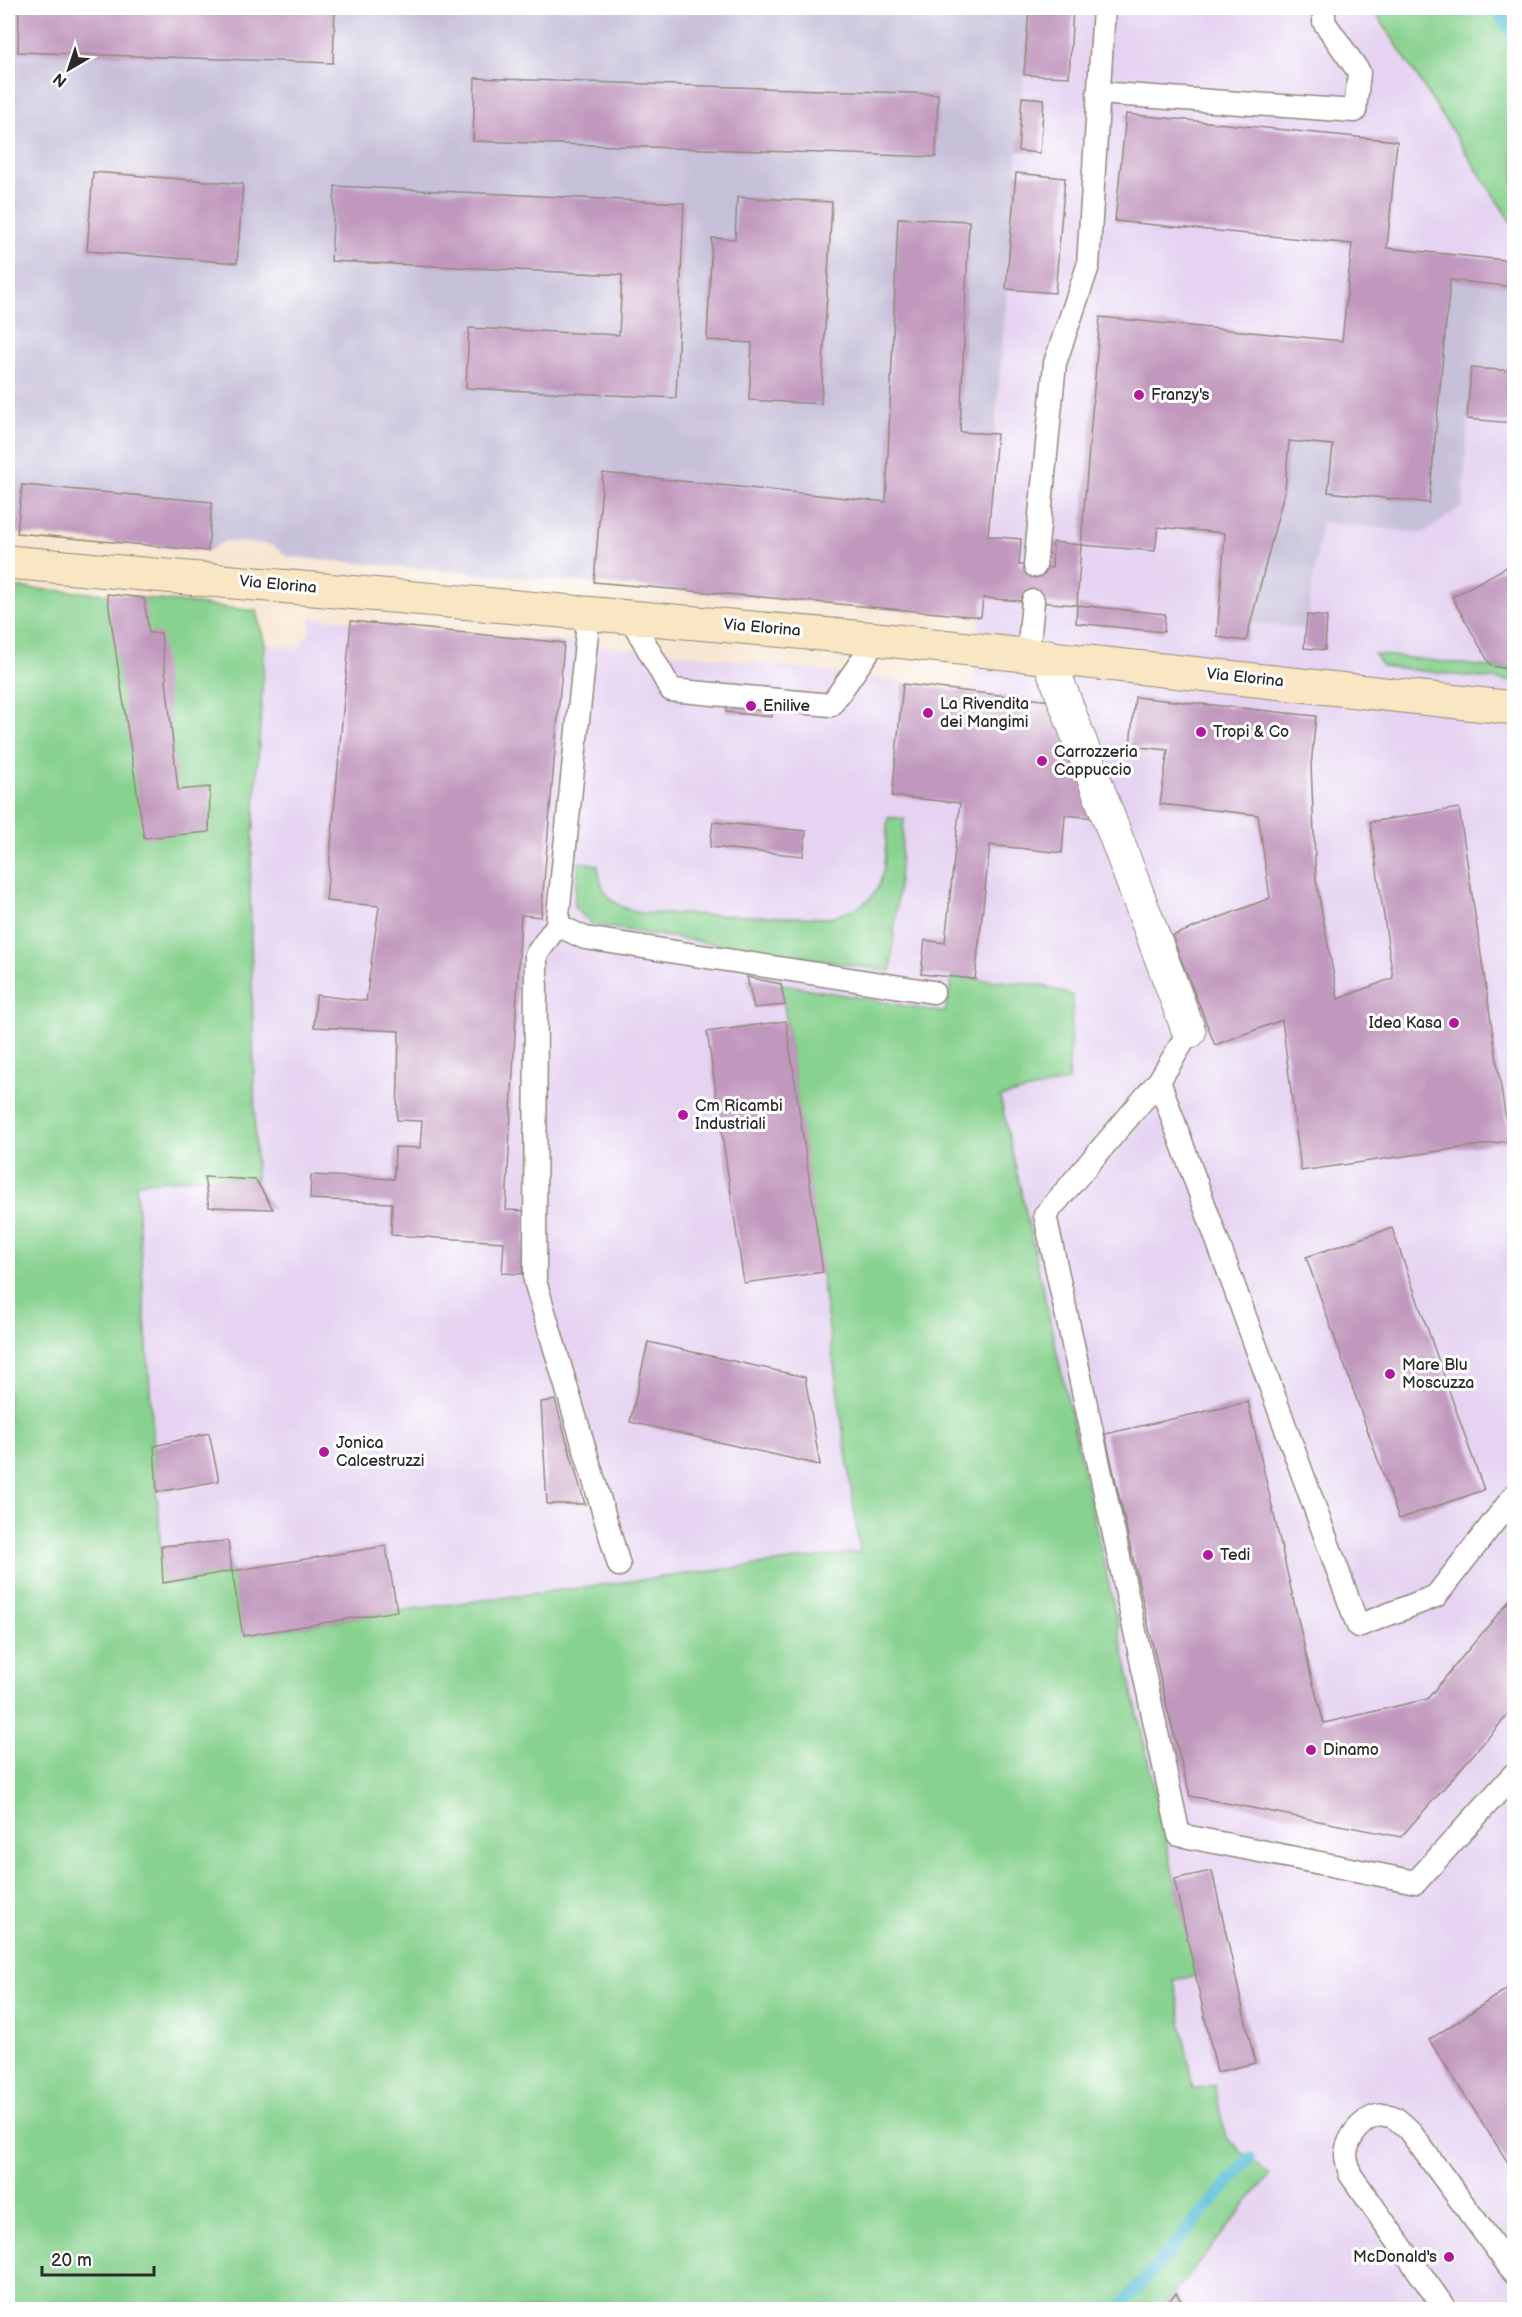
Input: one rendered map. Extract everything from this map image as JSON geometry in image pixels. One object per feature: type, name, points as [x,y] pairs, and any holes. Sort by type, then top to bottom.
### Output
[{"type":"main road","name":"Via Elorina","points":[[8,562],[629,615],[877,639],[1515,708]]},
{"type":"street","points":[[1038,655],[1189,1032]]},
{"type":"lane","points":[[1035,566],[1055,363],[1088,266],[1104,8]]},
{"type":"lane","points":[[1098,93],[1355,111],[1359,72],[1324,22],[1323,8]]},
{"type":"lane","points":[[1033,601],[1038,655]]},
{"type":"lane","points":[[589,613],[557,925],[536,955],[535,1281],[619,1565]]},
{"type":"lane","points":[[629,615],[671,690],[831,705],[877,639]]},
{"type":"lane","points":[[557,925],[585,938],[933,992]]},
{"type":"lane","points":[[1189,1032],[1159,1081],[1045,1215],[1179,1835],[1416,1882],[1515,1774]]},
{"type":"lane","points":[[1159,1081],[1358,1626],[1436,1596],[1515,1496]]},
{"type":"lane","points":[[1446,2310],[1350,2174],[1346,2155],[1350,2138],[1363,2123],[1377,2116],[1392,2117],[1408,2129],[1515,2273]]},
{"type":"shaded area","points":[[8,8],[1029,8],[981,617],[288,557],[273,545],[225,541],[208,551],[8,533]]},
{"type":"shaded area","points":[[1029,8],[1371,8],[1514,227],[1514,2309],[8,2309],[8,587],[107,594],[256,611],[265,644],[298,648],[309,634],[311,617],[696,655],[973,691],[997,434],[1006,289]]},
{"type":"shaded area","points":[[1352,244],[1514,261],[1514,371],[1471,368],[1463,506],[1423,533],[1322,522],[1306,629],[1250,623],[1285,489],[1298,337],[1342,341]]},
{"type":"green space","points":[[1372,8],[1514,8],[1514,227],[1385,27]]},
{"type":"green space","points":[[8,587],[107,594],[256,611],[265,644],[250,886],[256,1180],[204,1177],[136,1183],[163,1583],[232,1571],[244,1636],[397,1611],[860,1552],[781,984],[945,1013],[953,977],[1042,985],[1073,996],[1068,1081],[1000,1097],[1196,1976],[1174,1980],[1193,2089],[1214,2085],[1226,2138],[1270,2175],[1161,2309],[8,2309]]},
{"type":"green space","points":[[1374,654],[1514,670],[1514,682],[1382,666]]},
{"type":"green space","points":[[888,817],[904,819],[891,971],[593,925],[574,907],[579,862],[598,865],[601,884],[609,898],[622,907],[641,913],[826,918],[847,912],[863,904],[873,895],[879,884],[883,870]]},
{"type":"building","points":[[19,8],[335,8],[333,63],[18,52]]},
{"type":"building","points":[[1029,8],[1073,8],[1069,77],[1024,75]]},
{"type":"building","points":[[475,78],[938,94],[936,157],[473,141]]},
{"type":"building","points":[[1022,97],[1044,99],[1040,153],[1018,151]]},
{"type":"building","points":[[1126,114],[1397,141],[1387,248],[1514,261],[1514,287],[1450,280],[1429,503],[1328,492],[1333,445],[1289,441],[1285,489],[1246,641],[1217,637],[1225,533],[1158,527],[1155,551],[1081,545],[1100,317],[1342,341],[1352,244],[1115,221]]},
{"type":"building","points":[[93,172],[243,184],[237,263],[87,251]]},
{"type":"building","points":[[1016,173],[1065,178],[1055,293],[1006,289]]},
{"type":"building","points":[[335,186],[684,203],[676,398],[466,388],[469,328],[619,335],[622,275],[331,261]]},
{"type":"building","points":[[737,197],[832,202],[821,404],[749,400],[752,343],[707,340],[712,238],[735,239]]},
{"type":"building","points":[[898,218],[969,221],[960,432],[997,434],[988,536],[1021,539],[1019,565],[1052,568],[1053,542],[1081,545],[1077,605],[983,598],[981,617],[594,582],[603,473],[886,502]]},
{"type":"building","points":[[1471,368],[1514,371],[1514,423],[1467,419]]},
{"type":"building","points":[[22,485],[212,502],[208,551],[17,533]]},
{"type":"building","points":[[1514,563],[1514,670],[1491,666],[1452,597]]},
{"type":"building","points":[[107,594],[144,598],[149,633],[161,633],[178,790],[210,787],[209,832],[144,838]]},
{"type":"building","points":[[1077,605],[1165,614],[1164,632],[1076,623]]},
{"type":"building","points":[[1307,615],[1327,617],[1325,650],[1304,648]]},
{"type":"building","points":[[351,621],[564,643],[541,917],[521,915],[506,1210],[526,1211],[523,1274],[502,1273],[504,1242],[391,1235],[392,1203],[310,1199],[311,1175],[394,1179],[395,1147],[420,1148],[422,1121],[397,1120],[399,1031],[314,1027],[316,995],[366,1001],[379,906],[326,901]]},
{"type":"building","points":[[903,684],[1051,701],[1096,818],[1065,815],[1062,853],[990,845],[975,979],[921,974],[925,940],[945,943],[960,803],[892,796]]},
{"type":"building","points":[[728,685],[774,688],[772,717],[726,712]]},
{"type":"building","points":[[1135,697],[1316,716],[1311,766],[1316,880],[1338,999],[1393,978],[1370,822],[1459,808],[1509,1141],[1301,1171],[1282,1020],[1215,1045],[1172,936],[1270,898],[1258,815],[1160,804],[1168,750],[1130,746]]},
{"type":"building","points":[[713,822],[806,831],[803,856],[710,847]]},
{"type":"building","points":[[747,977],[781,984],[785,1005],[754,1008]]},
{"type":"building","points":[[786,1021],[823,1272],[744,1283],[707,1032]]},
{"type":"building","points":[[204,1177],[256,1180],[273,1209],[209,1207]]},
{"type":"building","points":[[1392,1228],[1484,1490],[1399,1519],[1306,1257]]},
{"type":"building","points":[[648,1342],[805,1377],[820,1465],[630,1422]]},
{"type":"building","points":[[555,1400],[585,1504],[547,1504],[541,1402]]},
{"type":"building","points":[[1248,1402],[1311,1676],[1324,1723],[1427,1699],[1514,1595],[1514,1708],[1401,1837],[1190,1796],[1167,1708],[1105,1434]]},
{"type":"building","points":[[209,1433],[219,1481],[157,1492],[154,1446]]},
{"type":"building","points":[[228,1541],[232,1571],[163,1583],[161,1546]]},
{"type":"building","points":[[386,1546],[397,1611],[243,1636],[232,1571]]},
{"type":"building","points":[[1212,1871],[1255,2063],[1217,2072],[1174,1879]]},
{"type":"building","points":[[1514,1984],[1514,2172],[1429,2040]]},
{"type":"building","points":[[1176,2293],[1187,2310],[1161,2310]]},
{"type":"waterway","points":[[1495,8],[1514,36]]},
{"type":"waterway","points":[[1118,2310],[1250,2158]]},
{"type":"place","name":"Franzy's","points":[[1139,395]]},
{"type":"place","name":"Enilive","points":[[751,706]]},
{"type":"place","name":"La Rivendita dei Mangimi","points":[[928,713]]},
{"type":"place","name":"Tropi & Co","points":[[1201,732]]},
{"type":"place","name":"Carrozzeria Cappuccio","points":[[1042,761]]},
{"type":"place","name":"Idea Kasa","points":[[1454,1023]]},
{"type":"place","name":"Cm Ricambi Industriali","points":[[683,1115]]},
{"type":"place","name":"Mare Blu Moscuzza","points":[[1390,1374]]},
{"type":"place","name":"Jonica Calcestruzzi","points":[[324,1452]]},
{"type":"place","name":"Tedi","points":[[1208,1555]]},
{"type":"place","name":"Dinamo","points":[[1311,1750]]},
{"type":"place","name":"McDonald's","points":[[1449,2257]]}]
